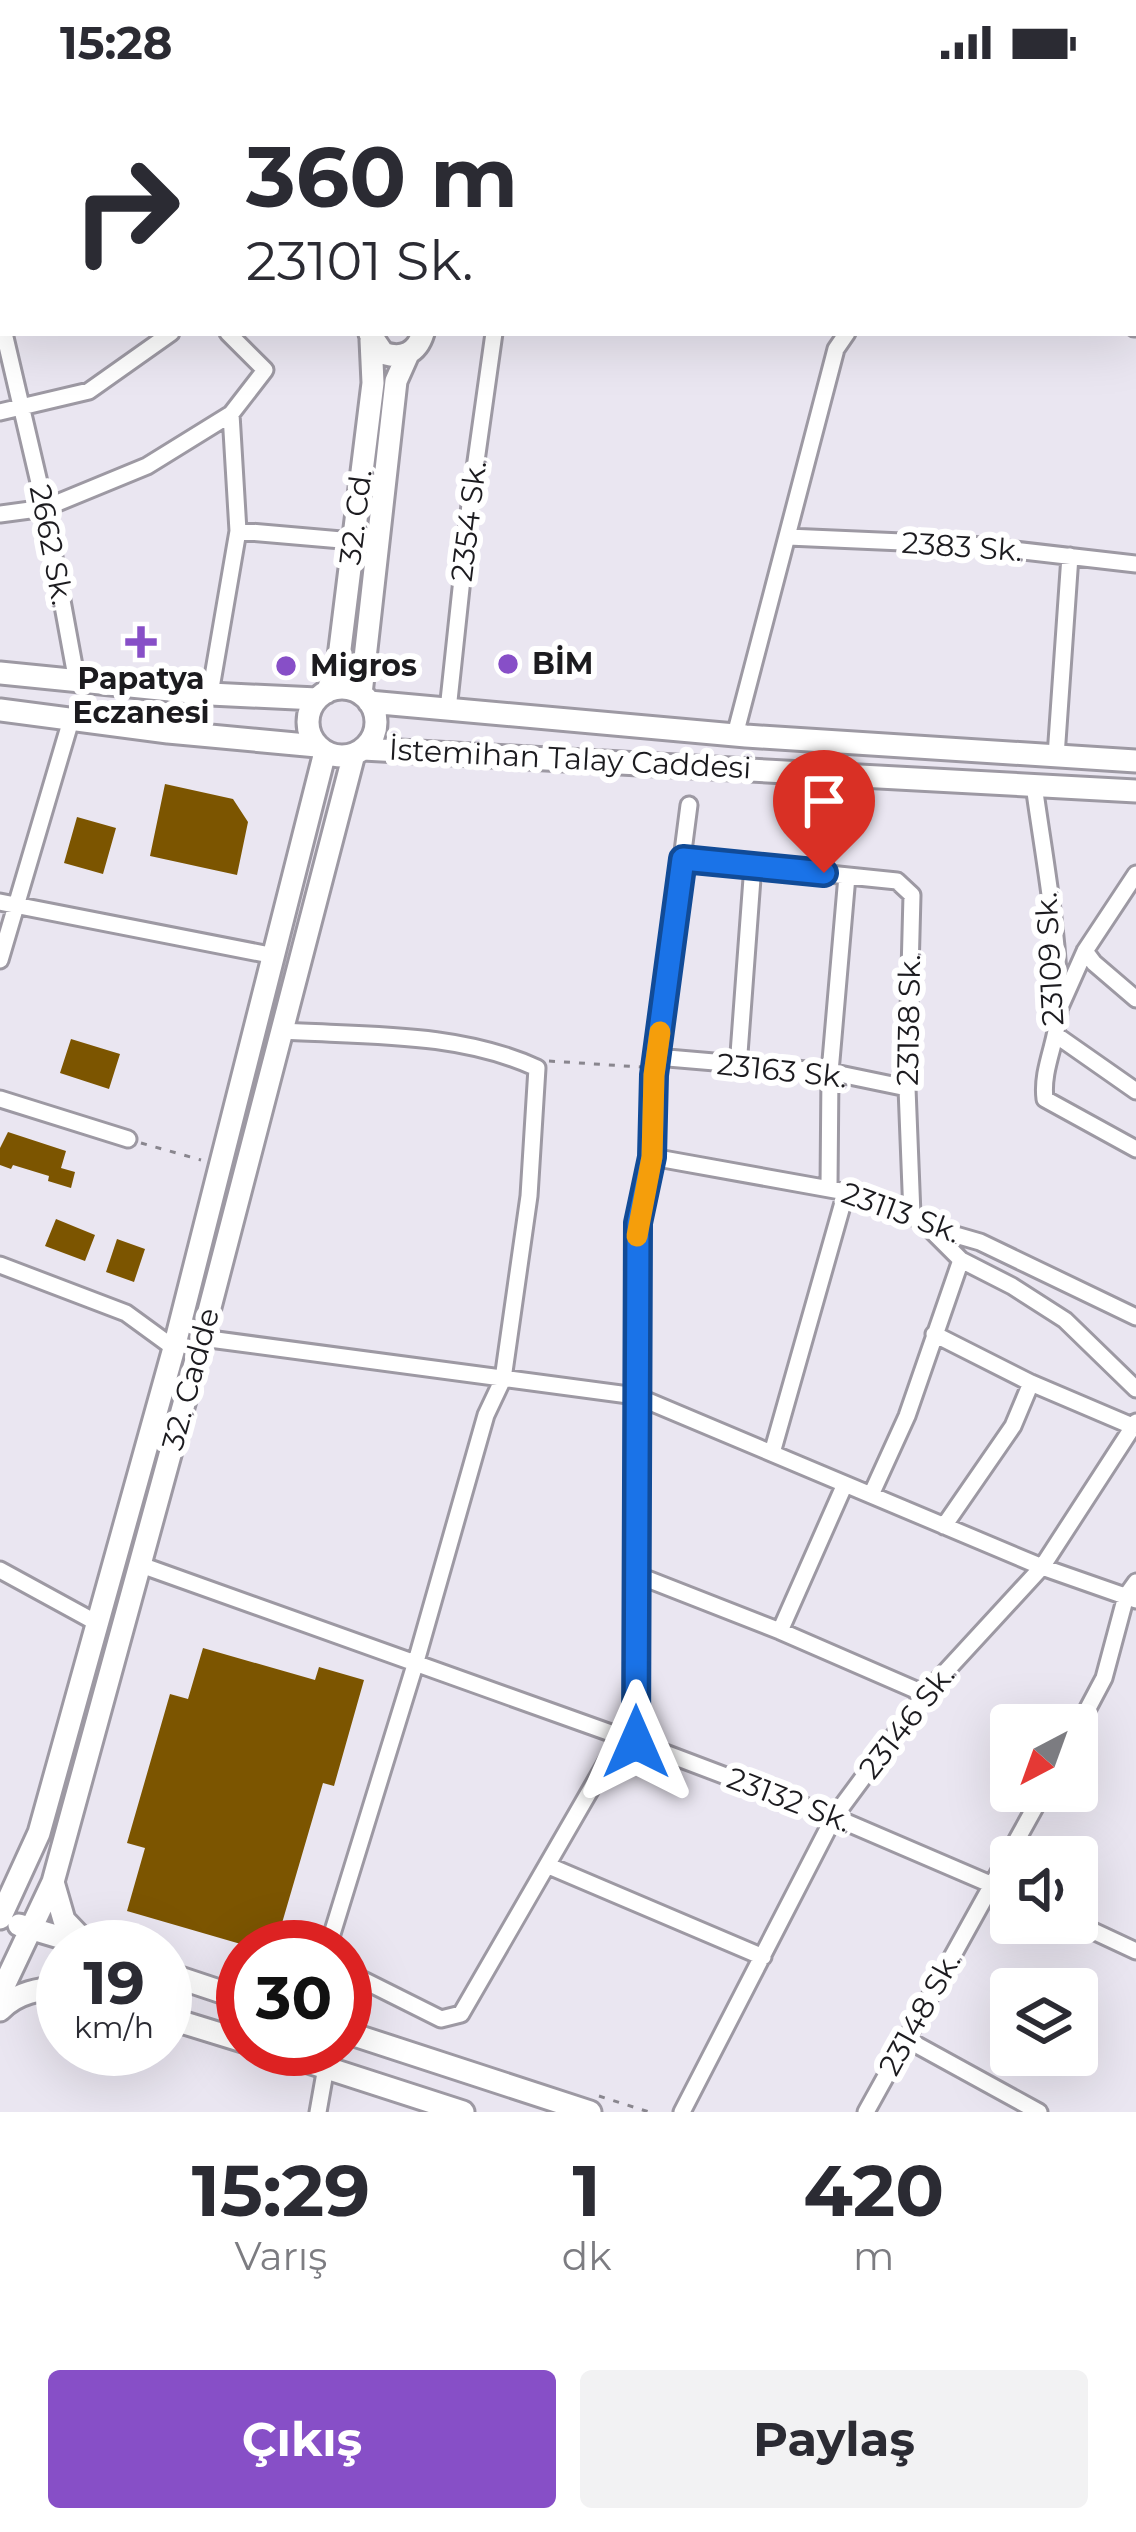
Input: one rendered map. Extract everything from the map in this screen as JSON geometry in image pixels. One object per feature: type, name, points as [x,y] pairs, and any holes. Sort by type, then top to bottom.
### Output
[{"type":"main road","points":[[371,336],[383,353],[421,340]]},
{"type":"main road","name":"32. Cd.","points":[[322,695],[338,664],[373,383],[371,336]]},
{"type":"main road","name":"32. Cd.","points":[[365,698],[395,381],[421,340]]},
{"type":"main road","points":[[0,674],[211,694],[322,695],[338,688],[365,698],[376,723],[358,752],[0,710]]},
{"type":"main road","points":[[321,749],[308,718],[322,695]]},
{"type":"main road","name":"İstemihan Talay Caddesi","points":[[365,698],[448,710],[735,735],[1136,761]]},
{"type":"main road","name":"32. Cadde","points":[[1,1909],[39,1833],[174,1348],[275,956],[321,749]]},
{"type":"main road","name":"İstemihan Talay Caddesi","points":[[358,752],[1136,791]]},
{"type":"main road","name":"32. Cadde","points":[[41,1920],[358,752]]},
{"type":"main road","points":[[1,1909],[21,1901],[36,1863],[39,1833]]},
{"type":"main road","points":[[53,1882],[64,1920]]},
{"type":"main road","points":[[1,1909],[36,1930]]},
{"type":"main road","name":"32. Cadde","points":[[4,1977],[36,1934]]},
{"type":"main road","points":[[4,1977],[36,1982]]},
{"type":"main road","points":[[0,2009],[36,1990]]},
{"type":"main road","points":[[372,2041],[590,2112]]},
{"type":"main road","points":[[353,2076],[463,2112]]},
{"type":"street","name":"2662 Sk.","points":[[4,336],[46,508],[77,682]]},
{"type":"street","points":[[0,412],[89,391],[166,336]]},
{"type":"street","points":[[0,514],[46,508],[148,466],[231,414],[265,370],[231,336]]},
{"type":"street","name":"2354 Sk.","points":[[448,710],[494,336]]},
{"type":"street","points":[[735,735],[836,349],[845,336]]},
{"type":"street","points":[[211,694],[238,531],[231,414]]},
{"type":"street","points":[[238,531],[353,541]]},
{"type":"street","name":"2383 Sk.","points":[[788,537],[971,545],[1136,564]]},
{"type":"street","points":[[1056,756],[1070,556]]},
{"type":"street","points":[[0,960],[9,903],[71,720]]},
{"type":"street","name":"23109 Sk.","points":[[1034,785],[1052,914],[1059,1010],[1043,1083],[1045,1099],[1136,1150]]},
{"type":"street","points":[[372,1984],[441,2019],[460,2014],[629,1739],[637,1575],[638,1223],[652,1157],[656,1063],[689,805]]},
{"type":"street","name":"23138 Sk.","points":[[683,859],[897,881],[912,896],[907,1088],[912,1215]]},
{"type":"street","points":[[738,1066],[753,865]]},
{"type":"street","points":[[1059,1010],[1085,951],[1136,874]]},
{"type":"street","points":[[829,1186],[830,1072],[847,876]]},
{"type":"street","points":[[9,903],[275,956]]},
{"type":"street","points":[[1085,951],[1136,999]]},
{"type":"street","points":[[282,1030],[460,1043],[500,1051],[538,1068],[529,1196],[503,1379],[486,1414],[336,1920]]},
{"type":"street","points":[[1056,1035],[1136,1091]]},
{"type":"street","name":"23163 Sk.","points":[[656,1063],[830,1072],[907,1088]]},
{"type":"street","points":[[0,1099],[128,1139]]},
{"type":"street","name":"23113 Sk.","points":[[652,1157],[829,1186],[912,1215],[928,1227],[980,1242],[1136,1317]]},
{"type":"street","points":[[772,1453],[846,1192]]},
{"type":"street","points":[[928,1227],[961,1260],[1065,1320],[1136,1389]]},
{"type":"street","points":[[872,1495],[907,1416],[961,1260]]},
{"type":"street","points":[[0,1265],[126,1313],[174,1348]]},
{"type":"street","points":[[934,1334],[1132,1432]]},
{"type":"street","points":[[202,1338],[636,1396],[1042,1567],[1133,1593],[1090,1704]]},
{"type":"street","points":[[944,1526],[1013,1426],[1031,1383]]},
{"type":"street","name":"23146 Sk.","points":[[682,2112],[834,1817],[925,1694],[1042,1567],[1132,1432]]},
{"type":"street","points":[[780,1631],[845,1484]]},
{"type":"street","name":"23132 Sk.","points":[[141,1565],[629,1739],[990,1883]]},
{"type":"street","points":[[0,1570],[97,1623]]},
{"type":"street","points":[[637,1575],[925,1694]]},
{"type":"street","points":[[549,1866],[764,1957]]},
{"type":"street","name":"23148 Sk.","points":[[866,2112],[990,1888]]},
{"type":"street","points":[[1098,1933],[1136,1951]]},
{"type":"street","points":[[906,2039],[1039,2112]]},
{"type":"street","points":[[318,2112],[324,2076]]},
{"type":"path","points":[[518,1059],[656,1063]]},
{"type":"path","points":[[128,1139],[221,1166]]},
{"type":"building","points":[[165,784],[233,799],[248,822],[237,875],[150,856]]},
{"type":"building","points":[[77,817],[116,828],[103,874],[64,863]]},
{"type":"building","points":[[71,1039],[120,1054],[109,1089],[60,1073]]},
{"type":"building","points":[[8,1132],[66,1151],[61,1168],[75,1172],[71,1188],[48,1181],[49,1176],[0,1165],[0,1148]]},
{"type":"building","points":[[56,1219],[95,1235],[85,1261],[45,1246]]},
{"type":"building","points":[[117,1239],[145,1249],[134,1282],[106,1272]]},
{"type":"building","points":[[203,1648],[315,1680],[319,1667],[364,1680],[334,1786],[323,1783],[283,1920],[216,1920],[216,1937],[192,1930],[192,1920],[158,1920],[127,1911],[145,1848],[127,1843],[170,1694],[188,1699]]},
{"type":"slow traffic","points":[[637,1236],[652,1157],[660,1032]]},
{"type":"place","name":"Papatya Eczanesi","points":[[141,642]]},
{"type":"place","name":"BİM","points":[[508,664]]},
{"type":"place","name":"Migros","points":[[286,666]]},
{"type":"route","points":[[636,1742],[638,1223],[652,1157],[654,1075],[683,859],[824,873]]}]
